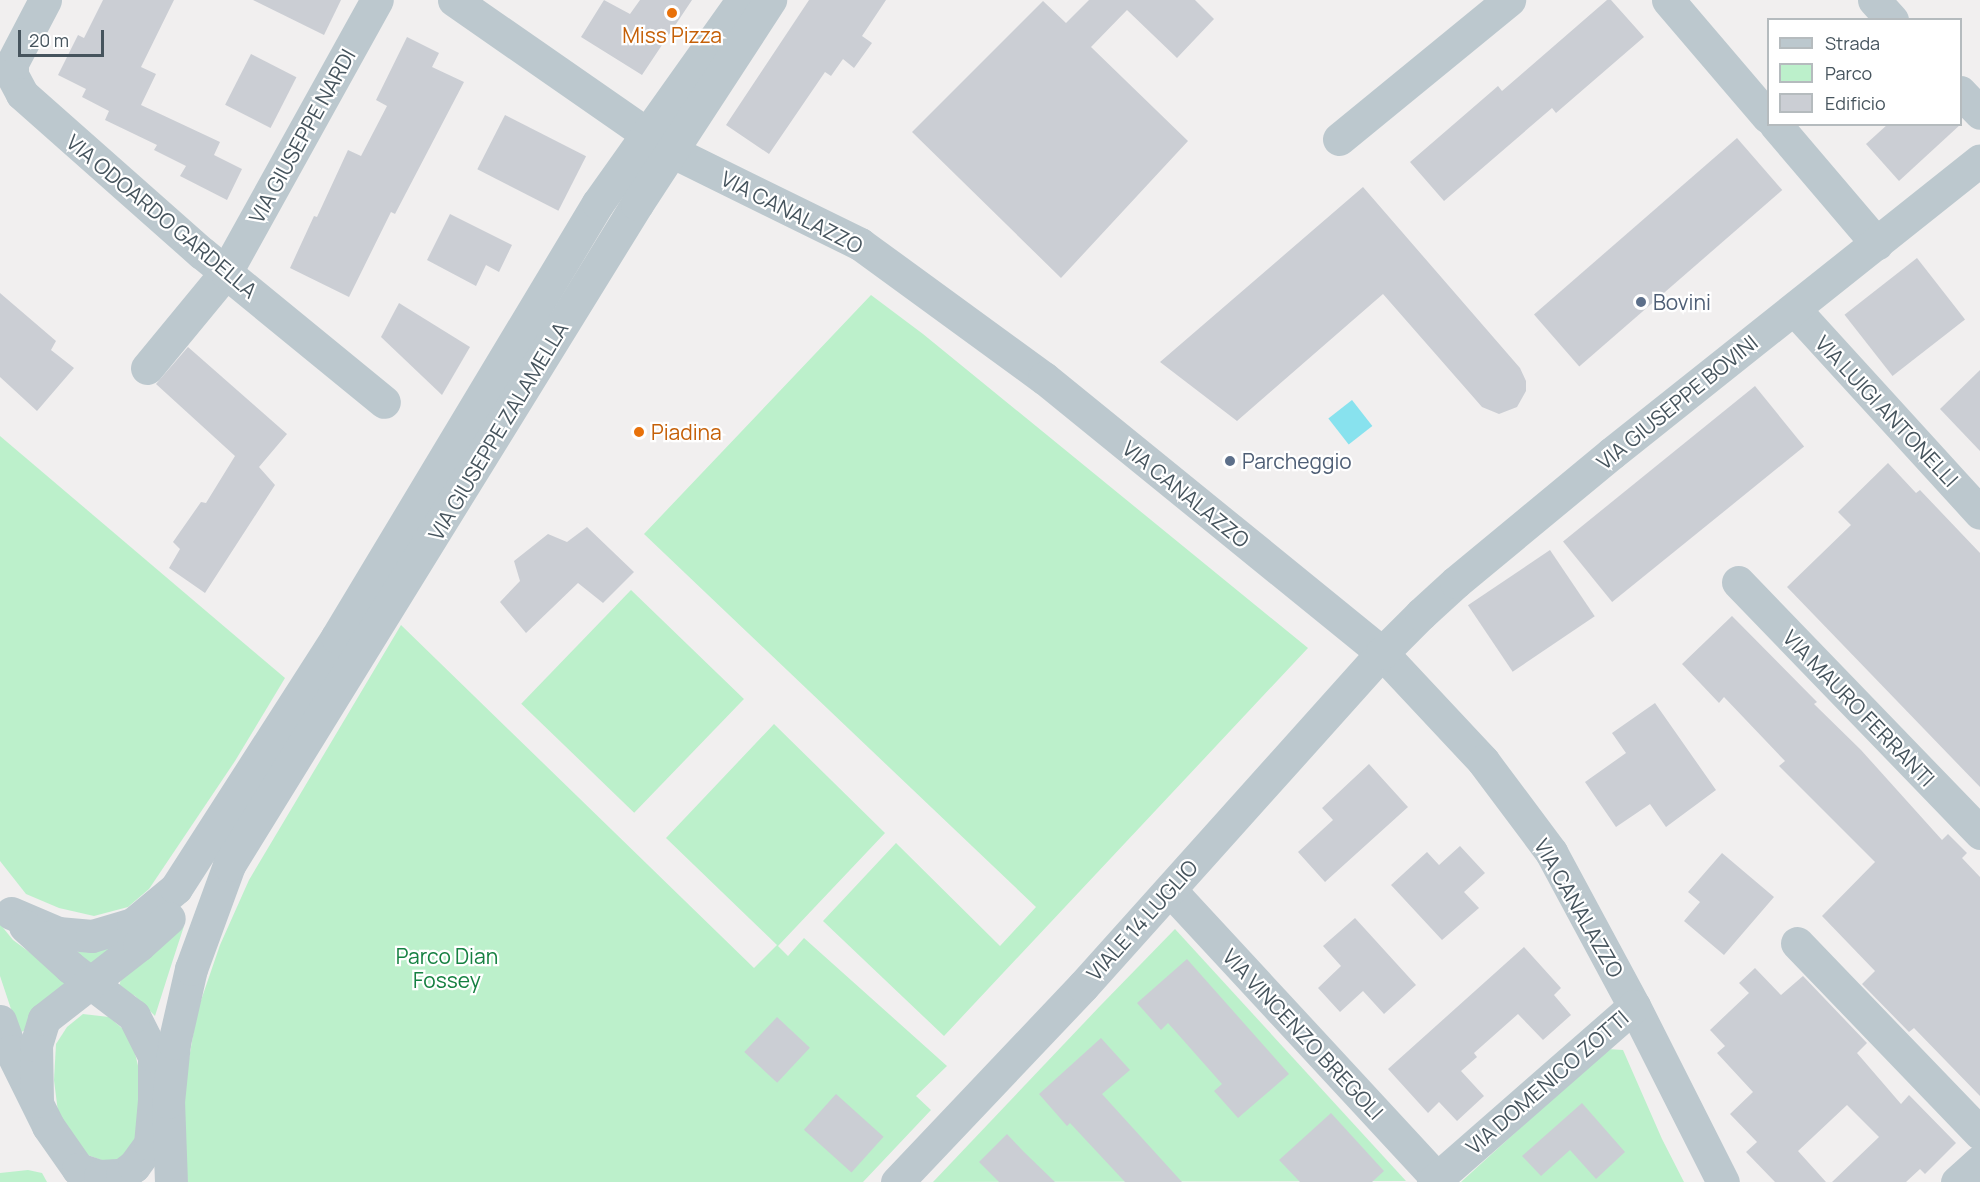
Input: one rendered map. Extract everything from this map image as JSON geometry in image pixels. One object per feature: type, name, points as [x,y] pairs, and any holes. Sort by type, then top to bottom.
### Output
[{"type":"street","name":"VIA ODOARDO GARDELLA","points":[[45,0],[12,63],[12,75],[22,94],[226,272],[384,402]]},
{"type":"street","name":"VIA GIUSEPPE NARDI","points":[[147,368],[226,272],[377,0]]},
{"type":"street","name":"VIA CANALAZZO","points":[[454,0],[645,138],[860,244],[1044,378],[1382,653],[1483,761],[1551,852],[1634,1006],[1723,1182]]},
{"type":"street","points":[[645,138],[638,120],[653,105],[729,0]]},
{"type":"street","name":"VIA GIUSEPPE ZALAMELLA","points":[[6,908],[58,933],[92,936],[134,924],[176,888],[337,637],[598,203],[742,0]]},
{"type":"street","name":"VIA GIUSEPPE ZALAMELLA","points":[[154,1056],[184,952],[230,866],[397,598],[537,367],[645,138],[770,0]]},
{"type":"street","points":[[1339,139],[1509,0]]},
{"type":"street","points":[[1668,0],[1767,116]]},
{"type":"street","points":[[1874,0],[1890,18]]},
{"type":"street","points":[[1962,94],[1980,113]]},
{"type":"street","points":[[1777,126],[1877,244]]},
{"type":"street","name":"VIA GIUSEPPE BOVINI","points":[[1382,653],[1456,582],[1980,160]]},
{"type":"street","name":"VIA LUIGI ANTONELLI","points":[[1794,309],[1979,509]]},
{"type":"street","name":"VIA MAURO FERRANTI","points":[[1738,582],[1980,833]]},
{"type":"street","name":"VIA GIUSEPPE ZALAMELLA","points":[[90,981],[139,945],[175,913],[208,873],[323,681],[337,637]]},
{"type":"street","name":"VIALE 14 LUGLIO","points":[[897,1182],[1170,890],[1382,653]]},
{"type":"street","name":"VIA GIUSEPPE ZALAMELLA","points":[[171,1182],[168,1102],[174,1043],[186,986],[213,906],[230,866]]},
{"type":"street","name":"VIA VINCENZO BREGOLI","points":[[1170,890],[1435,1180]]},
{"type":"street","points":[[6,908],[70,967],[134,1016],[154,1056],[154,1100],[150,1143],[156,1182]]},
{"type":"street","points":[[1797,943],[1980,1133]]},
{"type":"street","points":[[37,1101],[36,1045],[44,1019],[90,981]]},
{"type":"street","name":"VIA DOMENICO ZOTTI","points":[[1435,1180],[1634,1006]]},
{"type":"street","points":[[0,1021],[11,1051],[48,1126],[81,1175],[122,1175],[134,1166],[150,1143]]},
{"type":"street","points":[[1957,1182],[1980,1161]]},
{"type":"green space","points":[[871,295],[923,334],[1308,648],[944,1036],[823,921],[896,843],[1000,946],[1036,907],[644,534]]},
{"type":"green space","points":[[0,436],[285,678],[235,761],[149,889],[128,907],[94,916],[59,908],[26,894],[0,861]]},
{"type":"green space","points":[[631,590],[744,699],[634,813],[521,704]]},
{"type":"green space","name":"Parco Dian Fossey","points":[[401,625],[754,968],[777,945],[666,838],[774,724],[885,833],[778,946],[788,956],[804,938],[947,1066],[916,1096],[931,1110],[863,1182],[188,1182],[182,1144],[186,1076],[197,1012],[220,945],[249,880]]},
{"type":"green space","points":[[0,924],[13,940],[67,980],[28,1029],[19,1033],[0,976]]},
{"type":"green space","points":[[184,926],[155,1016],[135,996],[119,988],[121,978]]},
{"type":"green space","points":[[1175,929],[1406,1181],[933,1182],[1101,1005]]},
{"type":"green space","points":[[121,947],[89,968],[68,953]]},
{"type":"green space","points":[[83,1014],[109,1017],[131,1036],[146,1100],[131,1155],[107,1162],[82,1153],[58,1112],[54,1080],[56,1044],[67,1027]]},
{"type":"green space","points":[[1607,1049],[1623,1050],[1662,1139],[1684,1182],[1461,1182]]},
{"type":"green space","points":[[28,1170],[42,1173],[47,1182],[0,1182],[0,1173]]},
{"type":"water","points":[[1352,400],[1372,426],[1349,444],[1328,418]]},
{"type":"building","points":[[103,0],[174,0],[141,67],[156,74],[141,105],[220,142],[214,155],[242,169],[227,200],[180,176],[186,166],[154,150],[157,145],[105,120],[109,111],[82,97],[86,89],[58,75],[78,35],[84,38]]},
{"type":"building","points":[[253,0],[341,0],[324,35]]},
{"type":"building","points":[[604,0],[630,14],[640,0],[692,0],[642,75],[581,37]]},
{"type":"building","points":[[809,0],[886,0],[862,36],[872,43],[854,68],[843,59],[831,76],[825,72],[769,154],[726,125]]},
{"type":"building","points":[[1089,0],[1195,0],[1214,19],[1177,58],[1127,10],[1091,47],[1188,141],[1061,278],[912,132],[1043,1],[1066,23]]},
{"type":"building","points":[[1607,0],[1611,0],[1644,37],[1556,113],[1552,108],[1444,201],[1410,162],[1498,86],[1502,91]]},
{"type":"building","points":[[407,37],[439,53],[432,67],[464,82],[395,214],[391,212],[349,297],[290,268],[348,150],[361,156],[387,106],[376,100]]},
{"type":"building","points":[[251,54],[296,77],[271,128],[225,105]]},
{"type":"building","points":[[505,115],[586,156],[558,211],[477,169]]},
{"type":"building","points":[[1886,126],[1959,126],[1899,181],[1866,144]]},
{"type":"building","points":[[1737,138],[1782,190],[1579,367],[1534,314]]},
{"type":"building","points":[[1363,187],[1520,368],[1526,381],[1526,391],[1517,407],[1499,414],[1482,407],[1383,294],[1237,421],[1160,362]]},
{"type":"building","points":[[450,214],[512,245],[499,272],[486,265],[476,286],[427,260]]},
{"type":"building","points":[[1917,258],[1965,319],[1893,376],[1845,315]]},
{"type":"building","points":[[0,293],[56,341],[51,350],[74,368],[37,411],[0,377]]},
{"type":"building","points":[[399,303],[470,347],[442,395],[381,337]]},
{"type":"building","points":[[188,347],[287,434],[259,467],[275,485],[205,593],[169,568],[180,549],[173,542],[201,502],[206,503],[235,456],[156,384]]},
{"type":"building","points":[[1980,370],[1980,451],[1940,409]]},
{"type":"building","points":[[1755,386],[1804,447],[1612,602],[1563,541]]},
{"type":"building","points":[[1888,463],[1916,493],[1920,490],[1980,553],[1980,787],[1787,587],[1851,525],[1838,512]]},
{"type":"building","points":[[587,527],[634,572],[603,603],[578,583],[526,633],[500,602],[520,581],[514,561],[548,534],[567,542]]},
{"type":"building","points":[[1550,550],[1595,616],[1513,672],[1468,605]]},
{"type":"building","points":[[1732,616],[1817,702],[1814,704],[1861,750],[1942,840],[1948,834],[1967,853],[1962,858],[1980,877],[1980,1096],[1914,1028],[1909,1032],[1862,984],[1875,971],[1822,916],[1875,862],[1779,766],[1785,761],[1724,697],[1719,703],[1682,664]]},
{"type":"building","points":[[1655,703],[1716,790],[1666,827],[1650,804],[1616,827],[1585,782],[1626,753],[1612,733]]},
{"type":"building","points":[[1369,764],[1408,807],[1325,882],[1298,852],[1333,820],[1322,808]]},
{"type":"building","points":[[1460,846],[1485,873],[1464,892],[1479,908],[1442,940],[1391,885],[1427,852],[1439,865]]},
{"type":"building","points":[[1722,853],[1774,897],[1724,955],[1684,921],[1700,902],[1688,892]]},
{"type":"building","points":[[1355,918],[1416,985],[1384,1014],[1363,991],[1340,1012],[1318,988],[1341,966],[1323,946]]},
{"type":"building","points":[[1524,947],[1561,988],[1554,995],[1571,1015],[1543,1040],[1518,1014],[1474,1053],[1477,1057],[1461,1071],[1484,1096],[1457,1121],[1439,1102],[1428,1113],[1388,1069]]},
{"type":"building","points":[[1187,959],[1289,1074],[1238,1118],[1214,1091],[1222,1084],[1168,1023],[1161,1030],[1137,1003]]},
{"type":"building","points":[[1755,968],[1781,995],[1803,976],[1867,1043],[1857,1053],[1901,1104],[1909,1095],[1956,1143],[1925,1174],[1920,1169],[1906,1182],[1832,1182],[1879,1137],[1847,1105],[1798,1151],[1826,1182],[1775,1182],[1746,1152],[1757,1142],[1730,1114],[1753,1092],[1717,1053],[1725,1046],[1710,1030],[1749,993],[1739,983]]},
{"type":"building","points":[[777,1017],[810,1048],[777,1083],[744,1052]]},
{"type":"building","points":[[1101,1038],[1130,1070],[1102,1094],[1182,1182],[1125,1182],[1070,1123],[1067,1126],[1039,1094]]},
{"type":"building","points":[[836,1094],[884,1137],[851,1172],[804,1130]]},
{"type":"building","points":[[1582,1103],[1625,1152],[1596,1179],[1570,1150],[1541,1176],[1522,1156]]},
{"type":"building","points":[[1331,1113],[1384,1171],[1372,1182],[1300,1182],[1279,1160]]},
{"type":"building","points":[[1007,1134],[1055,1182],[999,1182],[979,1162]]},
{"type":"place","name":"Miss Pizza","points":[[672,13]]},
{"type":"place","name":"Bovini","points":[[1641,302]]},
{"type":"place","name":"Piadina","points":[[639,432]]},
{"type":"place","name":"Parcheggio","points":[[1230,461]]}]
